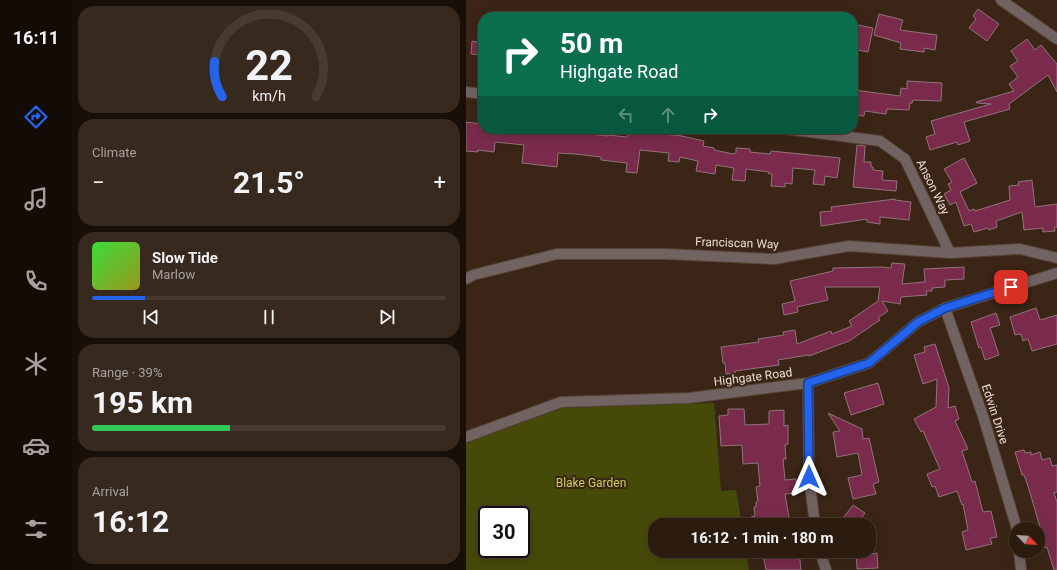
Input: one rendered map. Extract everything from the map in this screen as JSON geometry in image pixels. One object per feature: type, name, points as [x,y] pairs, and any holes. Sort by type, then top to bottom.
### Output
[{"type":"street","points":[[1001,0],[1057,38]]},
{"type":"street","points":[[466,92],[478,93]]},
{"type":"street","name":"Anson Way","points":[[825,134],[880,141],[905,159],[950,253]]},
{"type":"street","name":"Franciscan Way","points":[[466,279],[473,275],[557,254],[666,254],[774,259],[849,246],[950,253],[1020,249],[1057,258]]},
{"type":"street","name":"Highgate Road","points":[[466,437],[562,402],[689,398],[808,383],[869,363],[918,322],[945,308],[1057,273]]},
{"type":"street","name":"Edwin Drive","points":[[945,308],[983,416],[1015,522]]},
{"type":"street","points":[[808,383],[809,477],[814,518]]},
{"type":"street","points":[[822,558],[826,570]]},
{"type":"street","points":[[1020,558],[1021,570]]},
{"type":"green space","name":"Blake Garden","points":[[714,403],[721,491],[736,490],[741,518],[648,518],[648,558],[747,558],[749,570],[466,570],[466,443],[562,408]]},
{"type":"building","points":[[978,9],[999,24],[987,41],[969,28],[976,19],[973,16]]},
{"type":"building","points":[[879,14],[903,20],[900,30],[937,35],[935,50],[924,48],[924,52],[900,49],[901,43],[874,35]]},
{"type":"building","points":[[858,25],[873,28],[868,52],[858,50]]},
{"type":"building","points":[[1027,39],[1035,50],[1041,45],[1057,64],[1057,92],[1048,75],[1009,104],[1010,109],[964,122],[970,141],[958,145],[957,142],[930,150],[926,137],[935,134],[931,121],[991,104],[976,102],[1014,91],[1009,84],[1018,77],[1010,66],[1018,61],[1011,51]]},
{"type":"building","points":[[472,41],[478,42],[478,55],[471,54]]},
{"type":"building","points":[[907,81],[942,83],[941,101],[913,100],[912,103],[910,103],[909,110],[887,109],[886,114],[865,111],[864,116],[858,115],[858,91],[900,96],[901,88],[907,89]]},
{"type":"building","points":[[466,122],[478,124],[478,134],[589,134],[627,137],[627,134],[664,134],[704,141],[703,146],[733,154],[736,153],[736,148],[750,149],[750,152],[770,154],[771,151],[840,158],[837,178],[825,176],[824,185],[813,184],[815,170],[793,168],[792,184],[785,183],[785,187],[771,186],[772,174],[768,173],[769,172],[746,169],[745,181],[732,180],[734,168],[716,165],[715,174],[696,171],[698,161],[680,157],[679,162],[668,161],[669,153],[640,150],[637,173],[626,172],[627,163],[601,160],[601,157],[575,154],[558,153],[557,167],[522,163],[524,145],[495,142],[494,152],[478,150],[478,152],[466,151]]},
{"type":"building","points":[[857,145],[865,146],[864,162],[871,162],[871,167],[873,167],[873,170],[883,171],[882,180],[897,181],[896,191],[853,187]]},
{"type":"building","points":[[964,158],[977,183],[960,192],[969,211],[974,209],[975,211],[1010,200],[1009,186],[1019,185],[1018,182],[1032,180],[1035,207],[1057,204],[1057,227],[1054,228],[1055,231],[1043,232],[1043,228],[1024,230],[1022,212],[996,221],[997,227],[989,230],[988,228],[974,232],[971,224],[964,226],[956,202],[950,205],[944,194],[951,190],[948,184],[952,182],[944,169]]},
{"type":"building","points":[[895,199],[911,202],[909,220],[880,217],[880,224],[867,222],[867,219],[821,226],[820,212],[832,211],[831,207]]},
{"type":"building","points":[[892,263],[905,264],[902,284],[925,282],[924,269],[964,267],[964,279],[945,280],[945,287],[932,288],[932,291],[926,291],[927,295],[901,297],[900,304],[882,301],[888,311],[878,318],[880,320],[849,341],[809,356],[778,360],[779,365],[735,371],[735,373],[726,374],[721,347],[759,342],[758,339],[784,335],[783,332],[795,330],[797,344],[831,331],[832,334],[852,326],[849,321],[878,301],[880,287],[825,287],[828,300],[797,307],[798,312],[784,315],[782,304],[795,301],[790,281],[833,271],[833,268],[891,268]]},
{"type":"building","points":[[1036,308],[1040,320],[1057,315],[1057,344],[1032,351],[1028,339],[1023,341],[1021,334],[1015,335],[1010,317]]},
{"type":"building","points":[[996,313],[1000,325],[990,328],[999,355],[985,360],[981,347],[979,348],[971,322]]},
{"type":"building","points":[[935,344],[949,388],[948,408],[955,406],[959,419],[955,421],[968,449],[962,451],[972,482],[975,481],[983,512],[991,511],[997,537],[990,538],[992,544],[966,550],[962,532],[968,530],[963,504],[962,505],[957,491],[939,497],[935,486],[932,487],[927,474],[940,469],[923,431],[921,432],[914,419],[936,407],[937,379],[923,384],[914,355],[925,352],[924,347]]},
{"type":"building","points":[[878,383],[884,404],[851,415],[844,393]]},
{"type":"building","points":[[728,409],[744,409],[745,425],[769,424],[769,411],[784,410],[784,426],[788,425],[788,444],[785,445],[786,459],[783,459],[785,480],[796,479],[797,493],[785,494],[789,518],[751,518],[755,516],[754,507],[756,507],[756,502],[758,501],[756,487],[760,486],[758,463],[743,464],[742,445],[721,446],[719,416],[728,415]]},
{"type":"building","points":[[828,413],[862,429],[863,439],[869,438],[879,482],[873,484],[876,494],[853,499],[848,478],[862,475],[858,453],[837,457],[833,432],[840,431]]},
{"type":"building","points":[[1024,450],[1025,453],[1031,452],[1031,455],[1040,452],[1042,460],[1050,458],[1052,466],[1057,465],[1057,492],[1054,493],[1057,502],[1057,570],[1054,570],[1047,547],[1045,548],[1045,522],[1039,522],[1028,486],[1024,475],[1022,475],[1015,452]]},
{"type":"building","points":[[853,505],[865,513],[861,518],[843,518]]},
{"type":"building","points":[[877,553],[878,568],[857,569],[856,558],[876,558]]},
{"type":"building","points":[[764,558],[800,558],[801,570],[766,570]]},
{"type":"route","points":[[809,477],[808,383],[869,363],[918,322],[945,308],[1011,287]]}]
